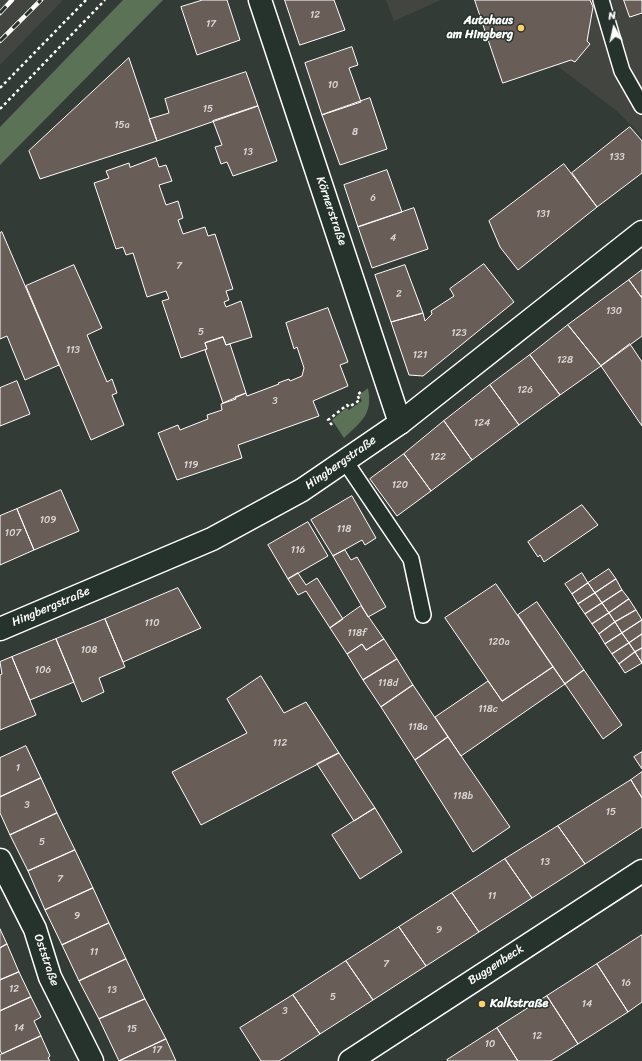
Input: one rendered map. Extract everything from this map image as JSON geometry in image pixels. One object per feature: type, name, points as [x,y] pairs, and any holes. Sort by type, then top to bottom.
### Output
[{"type":"street","name":"Körnerstraße","points":[[260,0],[400,422]]},
{"type":"street","name":"Hingbergstraße","points":[[0,630],[212,539],[302,490],[400,422],[642,232]]},
{"type":"street","name":"Oststraße","points":[[0,860],[35,929],[50,977],[92,1061]]},
{"type":"street","name":"Buggenbeck","points":[[350,1061],[642,871]]},
{"type":"lane","points":[[601,0],[622,71],[642,106]]},
{"type":"lane","points":[[345,461],[410,559],[423,616]]},
{"type":"path","points":[[0,88],[86,0]]},
{"type":"path","points":[[0,109],[105,0]]},
{"type":"path","points":[[332,425],[328,420],[346,405],[349,407],[360,400],[357,395],[367,387]]},
{"type":"shaded area","points":[[0,0],[63,0],[0,65]]},
{"type":"shaded area","points":[[386,0],[441,0],[394,21]]},
{"type":"shaded area","points":[[475,0],[642,0],[642,137],[617,111],[556,65],[503,83]]},
{"type":"green space","points":[[123,0],[163,0],[0,165],[0,127]]},
{"type":"green space","points":[[368,388],[369,404],[365,416],[361,422],[344,438],[332,420],[346,408],[349,410],[362,401],[359,395]]},
{"type":"building","points":[[203,0],[227,0],[240,40],[197,55],[181,7]]},
{"type":"building","points":[[285,0],[334,0],[345,30],[300,45]]},
{"type":"building","points":[[475,0],[590,0],[593,7],[587,41],[590,44],[575,62],[571,60],[503,83]]},
{"type":"building","points":[[624,0],[642,0],[642,13],[630,17]]},
{"type":"building","points":[[352,47],[358,65],[349,68],[361,102],[322,115],[305,63]]},
{"type":"building","points":[[129,58],[157,141],[40,179],[29,151]]},
{"type":"building","points":[[246,72],[258,106],[157,141],[149,119],[169,113],[165,99]]},
{"type":"building","points":[[370,98],[387,149],[340,165],[322,115]]},
{"type":"building","points":[[258,106],[277,161],[233,176],[227,162],[221,164],[215,147],[222,145],[213,121]]},
{"type":"building","points":[[630,127],[642,141],[642,173],[597,207],[572,173]]},
{"type":"building","points":[[156,158],[159,167],[166,165],[172,181],[159,185],[166,205],[178,201],[183,218],[178,220],[183,234],[205,227],[208,236],[215,234],[233,289],[226,291],[229,300],[224,302],[226,307],[241,301],[252,337],[226,345],[223,337],[205,343],[207,349],[181,358],[162,301],[169,299],[166,291],[147,297],[133,253],[126,255],[123,247],[116,249],[94,183],[109,178],[106,171],[129,163],[130,167]]},
{"type":"building","points":[[564,164],[597,207],[518,270],[500,247],[489,221]]},
{"type":"building","points":[[387,170],[402,212],[358,227],[344,185]]},
{"type":"building","points":[[414,208],[428,249],[372,268],[358,227]]},
{"type":"building","points":[[2,232],[59,365],[25,380],[7,336],[0,339],[0,233]]},
{"type":"building","points":[[484,264],[514,302],[423,376],[409,375],[391,322],[423,313],[425,321],[432,314],[431,311],[454,296],[450,289]]},
{"type":"building","points":[[74,265],[102,328],[87,335],[107,382],[112,379],[117,393],[112,395],[124,425],[91,440],[26,286]]},
{"type":"building","points":[[405,265],[423,313],[391,322],[375,275]]},
{"type":"building","points":[[642,270],[642,298],[629,280]]},
{"type":"building","points":[[629,280],[642,298],[642,336],[601,366],[568,325]]},
{"type":"building","points":[[328,308],[348,362],[340,365],[348,386],[313,401],[319,416],[238,445],[242,458],[177,480],[158,433],[178,425],[180,430],[208,419],[207,415],[222,410],[221,404],[236,399],[235,397],[246,393],[247,396],[289,379],[290,381],[302,376],[304,368],[297,347],[294,349],[286,323]]},
{"type":"building","points":[[568,325],[601,366],[560,395],[530,355]]},
{"type":"building","points":[[223,337],[226,345],[230,344],[246,393],[223,403],[205,350],[207,349],[205,343]]},
{"type":"building","points":[[630,344],[642,362],[642,426],[601,366]]},
{"type":"building","points":[[530,355],[560,395],[519,425],[490,385]]},
{"type":"building","points":[[17,381],[30,414],[0,426],[0,388]]},
{"type":"building","points":[[490,385],[519,425],[472,460],[444,421]]},
{"type":"building","points":[[444,421],[472,460],[431,491],[404,454]]},
{"type":"building","points":[[404,454],[431,491],[397,516],[370,479]]},
{"type":"building","points":[[61,490],[79,531],[34,550],[17,509]]},
{"type":"building","points":[[352,496],[376,538],[365,545],[362,540],[333,556],[311,520]]},
{"type":"building","points":[[582,505],[598,525],[544,562],[540,555],[538,557],[528,542]]},
{"type":"building","points":[[17,509],[34,550],[0,565],[0,516]]},
{"type":"building","points":[[308,522],[328,556],[288,579],[268,545]]},
{"type":"building","points":[[345,550],[351,560],[357,557],[386,607],[368,617],[333,556]]},
{"type":"building","points":[[609,569],[616,579],[595,593],[588,583]]},
{"type":"building","points":[[298,573],[306,585],[317,578],[343,619],[330,628],[306,591],[298,595],[288,579]]},
{"type":"building","points":[[582,573],[588,583],[572,594],[565,584]]},
{"type":"building","points":[[616,579],[622,590],[602,603],[595,593]]},
{"type":"building","points":[[588,583],[595,593],[578,604],[572,594]]},
{"type":"building","points":[[496,584],[553,667],[502,701],[445,618]]},
{"type":"building","points":[[178,588],[201,628],[123,662],[105,619]]},
{"type":"building","points":[[622,590],[629,599],[609,613],[602,603]]},
{"type":"building","points":[[595,593],[602,603],[585,614],[578,604]]},
{"type":"building","points":[[629,599],[636,610],[615,622],[609,613]]},
{"type":"building","points":[[537,602],[584,670],[565,684],[518,615]]},
{"type":"building","points":[[602,603],[609,613],[592,624],[585,614]]},
{"type":"building","points":[[361,606],[384,639],[366,650],[362,644],[347,654],[330,628]]},
{"type":"building","points":[[636,610],[642,620],[622,633],[615,622]]},
{"type":"building","points":[[609,613],[615,622],[599,634],[592,624]]},
{"type":"building","points":[[105,619],[125,667],[99,678],[104,692],[82,702],[56,639]]},
{"type":"building","points":[[642,620],[642,634],[629,643],[622,633]]},
{"type":"building","points":[[615,622],[622,633],[605,644],[599,634]]},
{"type":"building","points":[[622,633],[629,643],[612,654],[605,644]]},
{"type":"building","points":[[642,634],[642,648],[635,652],[629,643]]},
{"type":"building","points":[[56,639],[74,682],[30,700],[12,657]]},
{"type":"building","points":[[384,639],[397,659],[363,680],[347,654],[362,644],[366,650]]},
{"type":"building","points":[[629,643],[635,652],[619,664],[612,654]]},
{"type":"building","points":[[642,648],[642,663],[635,652]]},
{"type":"building","points":[[635,652],[642,663],[625,673],[619,664]]},
{"type":"building","points":[[12,657],[36,715],[0,730],[0,675],[2,674],[0,662]]},
{"type":"building","points":[[397,659],[413,685],[381,707],[363,680]]},
{"type":"building","points":[[553,667],[565,684],[461,756],[435,717],[488,681],[502,701]]},
{"type":"building","points":[[584,670],[622,725],[603,739],[565,684]]},
{"type":"building","points":[[261,676],[284,713],[306,702],[339,753],[201,825],[172,772],[247,733],[227,699]]},
{"type":"building","points":[[413,685],[448,737],[415,760],[381,707]]},
{"type":"building","points":[[448,737],[510,827],[473,852],[415,760]]},
{"type":"building","points":[[26,746],[41,778],[0,797],[0,758]]},
{"type":"building","points":[[642,752],[642,769],[634,757]]},
{"type":"building","points":[[339,753],[375,808],[354,821],[317,764]]},
{"type":"building","points":[[642,772],[642,798],[631,780]]},
{"type":"building","points":[[41,778],[57,813],[10,835],[0,813],[0,797]]},
{"type":"building","points":[[631,780],[642,798],[642,827],[585,864],[558,826]]},
{"type":"building","points":[[375,808],[402,852],[360,879],[332,835]]},
{"type":"building","points":[[57,813],[75,850],[28,871],[10,835]]},
{"type":"building","points":[[558,826],[585,864],[532,898],[505,859]]},
{"type":"building","points":[[75,850],[93,888],[45,910],[28,871]]},
{"type":"building","points":[[505,859],[532,898],[479,932],[452,893]]},
{"type":"building","points":[[93,888],[109,923],[62,945],[45,910]]},
{"type":"building","points":[[452,893],[479,932],[426,966],[399,927]]},
{"type":"building","points":[[109,923],[126,959],[79,981],[62,945]]},
{"type":"building","points":[[399,927],[426,966],[373,1000],[346,961]]},
{"type":"building","points":[[0,929],[7,944],[0,948]]},
{"type":"building","points":[[642,935],[642,1002],[628,1012],[597,964]]},
{"type":"building","points":[[7,944],[19,972],[0,980],[0,948]]},
{"type":"building","points":[[126,959],[145,999],[99,1019],[79,981]]},
{"type":"building","points":[[346,961],[373,1000],[320,1034],[293,995]]},
{"type":"building","points":[[597,964],[628,1012],[578,1044],[547,996]]},
{"type":"building","points":[[19,972],[31,997],[0,1011],[0,980]]},
{"type":"building","points":[[293,995],[320,1034],[279,1061],[261,1061],[240,1028]]},
{"type":"building","points":[[547,996],[578,1044],[551,1061],[518,1061],[497,1028]]},
{"type":"building","points":[[31,997],[41,1017],[34,1021],[41,1036],[2,1054],[0,1050],[0,1011]]},
{"type":"building","points":[[145,999],[166,1039],[119,1061],[99,1019]]},
{"type":"building","points":[[497,1028],[518,1061],[447,1060]]},
{"type":"building","points":[[41,1036],[50,1056],[48,1058],[50,1061],[0,1061],[0,1055]]},
{"type":"building","points":[[166,1039],[176,1061],[119,1061]]},
{"type":"railway","points":[[0,13],[12,0]]},
{"type":"railway","points":[[0,41],[41,0]]},
{"type":"place","name":"Autohaus am Hingberg","points":[[521,28]]},
{"type":"place","name":"Kalkstraße","points":[[482,1004]]}]
